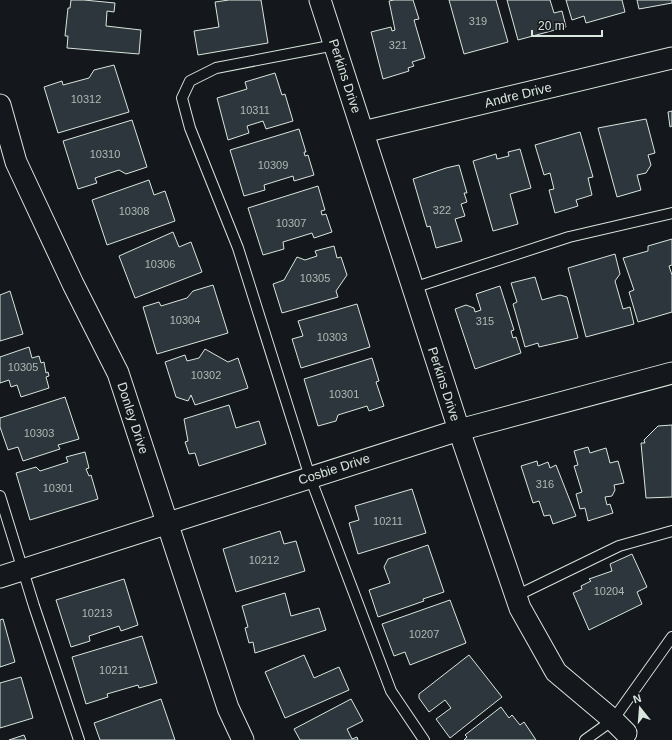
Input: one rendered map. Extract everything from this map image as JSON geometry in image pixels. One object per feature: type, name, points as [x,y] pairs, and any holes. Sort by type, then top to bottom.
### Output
[{"type":"street","name":"Perkins Drive","points":[[320,0],[459,430],[520,608],[556,672],[620,726]]},
{"type":"street","name":"Andre Drive","points":[[363,132],[672,58]]},
{"type":"street","name":"Donley Drive","points":[[0,105],[16,162],[118,373],[168,522],[192,603],[228,708],[243,740]]},
{"type":"street","name":"Cosbie Drive","points":[[0,577],[459,430],[672,373]]},
{"type":"lane","points":[[335,45],[216,68],[190,81],[182,98],[190,128],[238,248],[310,477],[391,691],[424,740]]},
{"type":"lane","points":[[413,288],[569,237],[672,213]]},
{"type":"lane","points":[[0,496],[22,570],[79,740]]},
{"type":"lane","points":[[516,596],[619,546],[672,530]]},
{"type":"lane","points":[[585,740],[620,726],[672,637]]},
{"type":"building","points":[[71,0],[115,3],[114,12],[107,11],[106,26],[141,30],[139,54],[67,48],[68,36],[65,36],[68,8],[70,8]]},
{"type":"building","points":[[229,0],[261,0],[268,43],[198,55],[194,31],[219,27],[215,2]]},
{"type":"building","points":[[413,0],[419,19],[414,20],[425,58],[412,62],[414,66],[408,68],[409,71],[383,79],[371,32],[391,27],[392,31],[395,30],[389,1]]},
{"type":"building","points":[[449,0],[496,0],[508,42],[464,54]]},
{"type":"building","points":[[507,0],[550,0],[554,13],[562,11],[566,27],[518,40]]},
{"type":"building","points":[[566,0],[622,0],[625,12],[586,23],[584,16],[572,20]]},
{"type":"building","points":[[637,0],[672,0],[672,3],[639,9]]},
{"type":"building","points":[[114,65],[129,112],[58,133],[44,87],[62,81],[63,85],[89,78],[94,70]]},
{"type":"building","points":[[275,73],[282,95],[285,94],[293,121],[266,129],[263,121],[247,126],[249,133],[228,140],[217,98],[247,89],[245,82]]},
{"type":"building","points":[[672,111],[672,126],[670,127],[668,112]]},
{"type":"building","points":[[646,119],[655,153],[648,155],[651,165],[646,173],[637,175],[641,190],[617,197],[598,128]]},
{"type":"building","points":[[132,120],[147,167],[126,174],[119,170],[95,178],[97,183],[78,189],[63,141]]},
{"type":"building","points":[[299,129],[306,152],[304,152],[305,156],[308,155],[314,175],[294,181],[293,176],[264,185],[265,190],[244,196],[230,150]]},
{"type":"building","points":[[580,132],[593,177],[588,178],[592,195],[576,200],[578,206],[555,213],[549,190],[554,189],[550,173],[544,175],[535,145]]},
{"type":"building","points":[[520,149],[531,188],[510,194],[518,224],[493,231],[473,161],[496,154],[497,159],[509,156],[508,152]]},
{"type":"building","points":[[459,165],[467,193],[464,193],[467,202],[461,204],[465,216],[455,219],[462,241],[436,248],[430,226],[427,227],[413,179]]},
{"type":"building","points":[[149,180],[154,195],[165,191],[175,221],[107,245],[92,200]]},
{"type":"building","points":[[318,186],[325,210],[321,211],[322,215],[326,214],[332,232],[314,238],[312,233],[283,242],[284,249],[263,255],[248,208]]},
{"type":"building","points":[[173,232],[179,247],[191,242],[202,272],[135,298],[119,256]]},
{"type":"building","points":[[672,239],[672,265],[669,266],[672,275],[672,312],[638,322],[629,292],[634,290],[623,258],[648,251],[648,246]]},
{"type":"building","points":[[334,246],[337,258],[341,257],[347,275],[336,291],[338,297],[282,313],[273,284],[284,280],[297,257],[305,260],[317,256],[315,251]]},
{"type":"building","points":[[615,254],[620,274],[615,281],[623,309],[630,307],[634,324],[586,337],[568,268]]},
{"type":"building","points":[[535,277],[542,300],[560,295],[567,297],[578,338],[539,347],[538,343],[525,347],[513,304],[517,302],[511,283]]},
{"type":"building","points":[[213,285],[228,333],[157,354],[143,307],[159,302],[161,306],[187,298],[193,291]]},
{"type":"building","points":[[500,286],[514,330],[511,331],[513,338],[516,337],[521,353],[475,369],[455,309],[466,305],[474,308],[475,312],[481,310],[476,294]]},
{"type":"building","points":[[10,291],[23,334],[0,341],[0,295]]},
{"type":"building","points":[[357,304],[370,347],[301,368],[292,339],[303,336],[298,321]]},
{"type":"building","points":[[29,347],[32,358],[39,356],[41,363],[44,362],[46,373],[48,372],[49,376],[46,377],[49,388],[21,397],[17,385],[11,387],[9,380],[0,383],[0,357]]},
{"type":"building","points":[[205,349],[228,362],[238,358],[248,388],[195,405],[191,395],[188,401],[176,397],[165,362],[185,355],[187,361],[199,358]]},
{"type":"building","points":[[372,358],[379,381],[376,382],[384,406],[369,411],[367,406],[338,415],[336,421],[318,426],[304,379]]},
{"type":"building","points":[[65,397],[79,439],[58,445],[60,449],[23,461],[18,447],[8,450],[0,427],[0,418]]},
{"type":"building","points":[[229,405],[236,428],[259,421],[266,444],[199,466],[195,453],[189,454],[185,442],[188,441],[184,419]]},
{"type":"building","points":[[672,425],[672,497],[646,498],[641,443],[645,443],[644,440],[658,426]]},
{"type":"building","points":[[588,447],[590,453],[606,448],[610,463],[618,461],[624,483],[614,485],[615,490],[612,496],[605,497],[607,505],[610,504],[613,513],[588,521],[585,508],[580,509],[576,494],[582,492],[574,466],[578,465],[574,451]]},
{"type":"building","points":[[85,452],[89,468],[86,469],[89,476],[91,475],[98,499],[30,520],[16,473],[36,467],[40,471],[68,462],[66,457]]},
{"type":"building","points":[[537,461],[538,466],[548,462],[550,468],[556,465],[576,516],[553,524],[550,515],[544,516],[539,501],[533,503],[521,466]]},
{"type":"building","points":[[412,489],[426,533],[358,554],[349,523],[359,520],[355,506]]},
{"type":"building","points":[[280,531],[284,544],[296,541],[305,571],[236,592],[223,549]]},
{"type":"building","points":[[428,545],[444,592],[423,599],[424,601],[378,617],[369,590],[390,583],[384,567],[388,559]]},
{"type":"building","points":[[632,554],[647,587],[637,592],[642,604],[589,630],[573,593],[582,589],[581,586],[591,581],[589,579],[612,571],[610,564]]},
{"type":"building","points":[[124,579],[138,625],[121,631],[119,626],[89,636],[90,641],[71,647],[56,600]]},
{"type":"building","points":[[285,593],[291,616],[319,608],[326,630],[255,653],[253,642],[249,643],[245,628],[248,627],[242,606]]},
{"type":"building","points":[[450,600],[466,643],[410,665],[405,652],[394,656],[382,624]]},
{"type":"building","points":[[3,619],[15,662],[0,667],[0,620]]},
{"type":"building","points":[[142,636],[157,683],[139,688],[138,685],[107,694],[108,697],[86,704],[72,657]]},
{"type":"building","points":[[304,655],[314,678],[339,667],[349,690],[285,718],[265,672]]},
{"type":"building","points":[[469,655],[502,697],[450,738],[436,719],[451,708],[445,700],[429,712],[419,698],[419,694]]},
{"type":"building","points":[[21,677],[33,718],[0,728],[0,683]]},
{"type":"building","points":[[161,699],[175,740],[100,740],[94,723]]},
{"type":"building","points":[[351,699],[363,721],[347,729],[352,739],[357,737],[358,740],[300,740],[294,729]]},
{"type":"building","points":[[501,707],[509,718],[512,715],[520,725],[524,722],[536,740],[464,740],[467,737],[465,735]]},
{"type":"building","points":[[24,735],[26,740],[9,740]]}]
